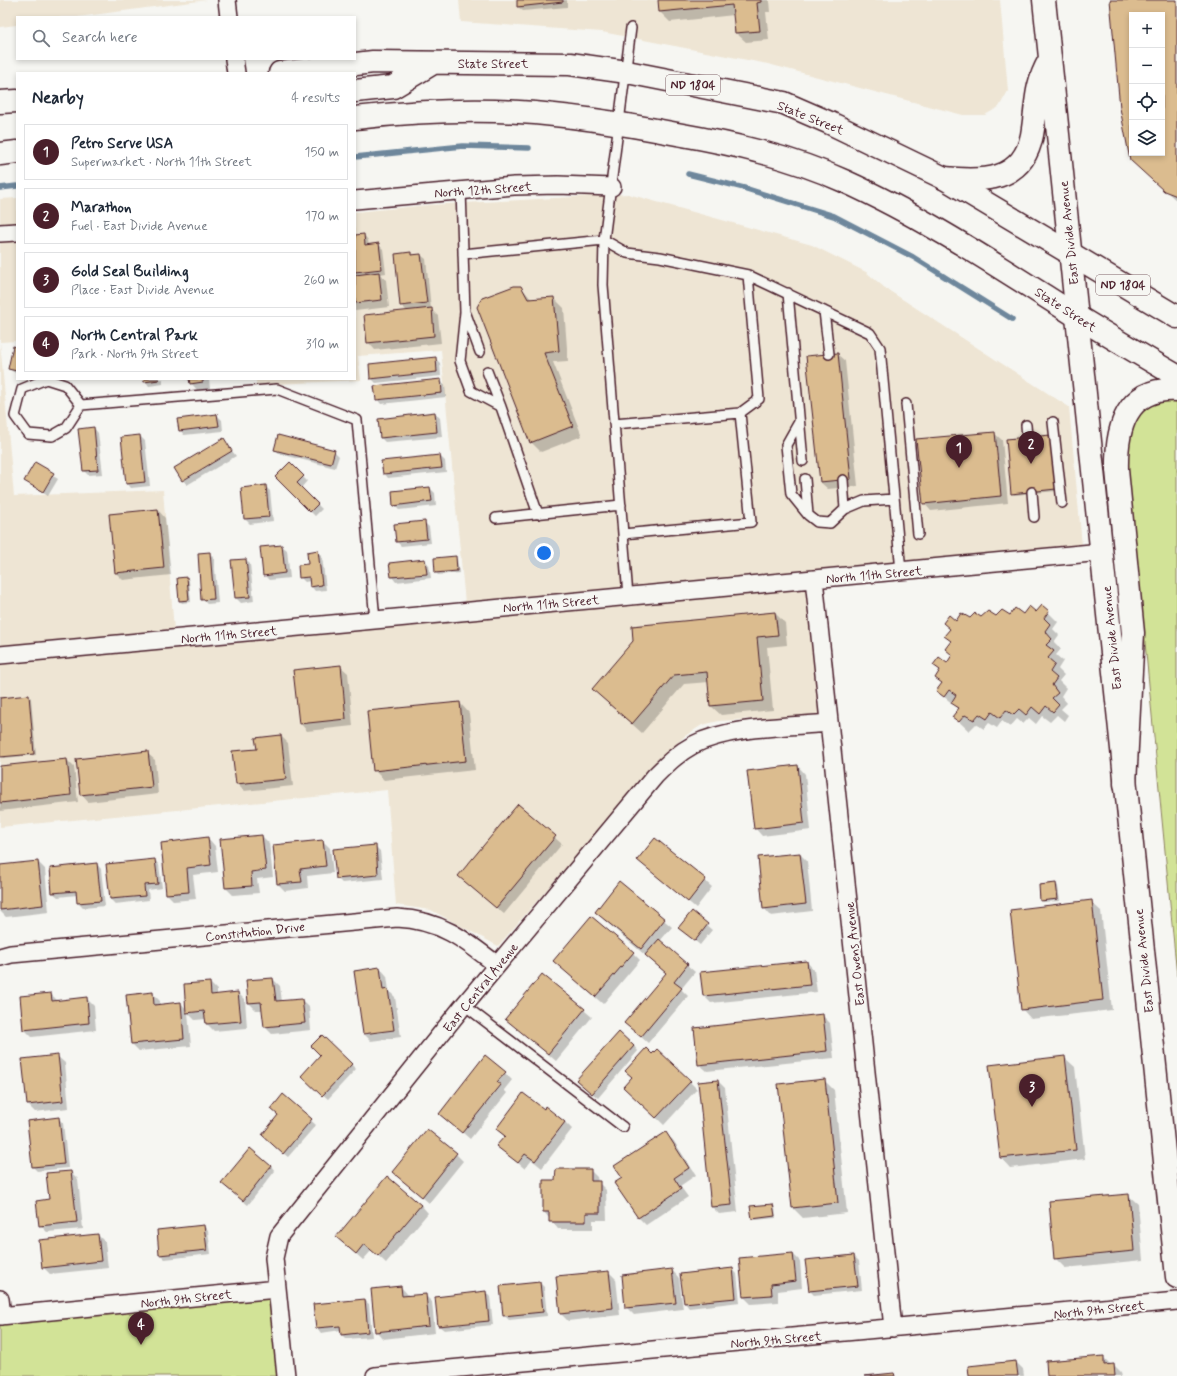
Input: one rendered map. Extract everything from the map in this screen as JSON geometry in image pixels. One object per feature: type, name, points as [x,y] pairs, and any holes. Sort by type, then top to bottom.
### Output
[{"type":"main road","name":"East Divide Avenue","points":[[1044,0],[1177,1277]]},
{"type":"main road","points":[[944,178],[974,181],[988,180],[1013,169],[1024,156],[1032,135],[1038,84],[1050,60]]},
{"type":"main road","name":"State Street","points":[[288,72],[373,62],[570,64],[627,72],[784,103],[944,178],[1177,317]]},
{"type":"main road","points":[[356,91],[393,87],[433,63]]},
{"type":"main road","points":[[0,102],[16,100]]},
{"type":"main road","name":"State Street","points":[[356,118],[414,113],[485,111],[551,115],[618,124],[726,143],[788,160],[843,181],[912,216],[1177,376]]},
{"type":"main road","points":[[0,154],[16,152]]},
{"type":"main road","points":[[1125,784],[1133,633],[1116,446],[1123,421],[1132,407],[1143,397],[1157,390],[1177,390]]},
{"type":"street","points":[[227,0],[229,16]]},
{"type":"street","points":[[234,60],[236,72]]},
{"type":"street","name":"North 12th Street","points":[[356,200],[461,190],[537,185],[612,187]]},
{"type":"street","points":[[0,233],[16,232]]},
{"type":"street","name":"North 11th Street","points":[[0,655],[1102,552]]},
{"type":"street","name":"East Owens Avenue","points":[[814,580],[893,1328]]},
{"type":"street","name":"East Central Avenue","points":[[286,1376],[274,1258],[276,1247],[285,1227],[464,1005],[655,776],[672,759],[694,745],[726,734],[829,723]]},
{"type":"street","name":"Constitution Drive","points":[[0,957],[19,953],[396,918],[419,920],[444,928],[466,941],[498,965]]},
{"type":"street","name":"North 9th Street","points":[[1,1316],[277,1289]]},
{"type":"street","points":[[0,1299],[1,1316]]},
{"type":"street","name":"North 9th Street","points":[[375,1376],[1177,1301]]},
{"type":"lane","points":[[628,596],[603,285],[604,240],[612,187],[613,161],[618,124],[627,72],[631,28]]},
{"type":"lane","points":[[461,190],[465,312],[460,361],[471,391],[501,408]]},
{"type":"lane","points":[[463,254],[604,240],[627,253],[748,275],[870,333],[880,348],[901,571]]},
{"type":"lane","points":[[614,424],[740,413],[759,399],[748,275]]},
{"type":"lane","points":[[788,293],[803,461]]},
{"type":"lane","points":[[824,310],[829,354]]},
{"type":"lane","points":[[465,312],[480,352]]},
{"type":"lane","points":[[487,371],[538,514]]},
{"type":"lane","points":[[44,380],[22,389],[15,416],[28,434],[52,436],[66,428],[81,405]]},
{"type":"lane","points":[[49,380],[65,385],[81,405]]},
{"type":"lane","points":[[81,405],[277,389],[357,420],[375,620]]},
{"type":"lane","points":[[906,404],[918,534]]},
{"type":"lane","points":[[623,534],[751,522],[740,413]]},
{"type":"lane","points":[[799,422],[786,445],[791,494],[808,515],[817,522],[830,523],[845,509],[864,501],[894,499]]},
{"type":"lane","points":[[1053,422],[1062,503]]},
{"type":"lane","points":[[1026,425],[1027,437]]},
{"type":"lane","points":[[805,479],[808,515]]},
{"type":"lane","points":[[843,480],[845,509]]},
{"type":"lane","points":[[1032,492],[1034,517]]},
{"type":"lane","points":[[496,518],[621,505]]},
{"type":"lane","points":[[464,1005],[623,1127]]},
{"type":"shaded area","points":[[0,0],[207,0],[85,16],[16,16],[16,25],[0,27]]},
{"type":"shaded area","points":[[459,0],[1000,0],[1008,91],[999,107],[985,115],[963,115],[768,64],[602,32],[461,22]]},
{"type":"shaded area","points":[[628,194],[812,245],[866,272],[885,288],[1069,407],[1082,545],[805,571],[819,715],[719,721],[702,725],[685,736],[661,758],[498,946],[431,910],[396,905],[387,790],[0,827],[0,342],[14,496],[163,490],[174,630],[465,603],[441,350],[358,356],[361,380],[256,385],[256,380],[356,380],[356,212],[428,205]]},
{"type":"shaded area","points":[[16,198],[16,341],[0,342],[0,199]]},
{"type":"green space","points":[[1147,399],[1177,399],[1177,976],[1125,434]]},
{"type":"green space","points":[[277,1289],[286,1376],[0,1376],[0,1315]]},
{"type":"building","points":[[517,0],[563,0],[563,2],[517,7]]},
{"type":"building","points":[[658,0],[761,0],[761,2],[757,3],[760,31],[735,33],[732,5],[659,12]]},
{"type":"building","points":[[1110,0],[1177,0],[1177,196],[1164,191],[1130,160],[1129,156],[1165,156],[1165,12],[1129,12],[1129,155],[1120,108]]},
{"type":"building","points":[[364,234],[365,245],[379,243],[382,269],[356,272],[356,235]]},
{"type":"building","points":[[411,252],[411,255],[421,254],[427,303],[400,306],[395,254]]},
{"type":"building","points":[[379,272],[382,300],[356,303],[356,275]]},
{"type":"building","points":[[514,286],[521,286],[528,299],[554,297],[559,351],[544,353],[573,426],[530,443],[477,307],[482,298]]},
{"type":"building","points":[[432,308],[434,336],[367,343],[364,315]]},
{"type":"building","points":[[13,346],[16,347],[16,371],[8,369]]},
{"type":"building","points":[[838,353],[851,479],[820,482],[806,356]]},
{"type":"building","points":[[436,357],[437,372],[370,379],[369,364]]},
{"type":"building","points":[[441,379],[442,393],[376,400],[374,386]]},
{"type":"building","points":[[143,380],[159,380],[144,382]]},
{"type":"building","points":[[189,380],[203,380],[203,382],[190,384]]},
{"type":"building","points":[[435,412],[437,432],[380,438],[378,419]]},
{"type":"building","points":[[217,414],[219,426],[179,431],[177,419]]},
{"type":"building","points":[[94,427],[98,470],[83,471],[78,429]]},
{"type":"building","points":[[995,432],[1001,496],[923,504],[916,439]]},
{"type":"building","points":[[140,435],[145,482],[126,484],[121,437]]},
{"type":"building","points":[[278,435],[335,450],[331,464],[274,450]]},
{"type":"building","points":[[1051,435],[1056,489],[1011,494],[1006,439]]},
{"type":"building","points":[[224,438],[232,451],[182,481],[174,468]]},
{"type":"building","points":[[440,455],[442,468],[383,474],[381,461]]},
{"type":"building","points":[[35,462],[54,473],[43,492],[24,481]]},
{"type":"building","points":[[290,462],[304,476],[297,483],[318,504],[310,512],[275,477]]},
{"type":"building","points":[[266,485],[269,517],[244,519],[241,488]]},
{"type":"building","points":[[430,487],[432,501],[393,506],[392,491]]},
{"type":"building","points":[[158,509],[164,568],[115,573],[109,514]]},
{"type":"building","points":[[425,521],[427,539],[396,542],[394,524]]},
{"type":"building","points":[[282,545],[285,573],[263,576],[260,547]]},
{"type":"building","points":[[318,550],[322,585],[310,587],[309,577],[299,578],[298,565],[308,564],[307,552]]},
{"type":"building","points":[[210,552],[214,599],[201,600],[198,553]]},
{"type":"building","points":[[456,556],[457,571],[435,573],[434,558]]},
{"type":"building","points":[[246,559],[250,597],[235,598],[231,560]]},
{"type":"building","points":[[425,559],[427,574],[391,577],[389,563]]},
{"type":"building","points":[[187,577],[189,600],[179,601],[177,578]]},
{"type":"building","points":[[1042,605],[1049,611],[1044,618],[1050,624],[1045,631],[1052,639],[1046,645],[1054,651],[1048,658],[1055,664],[1050,672],[1057,678],[1052,685],[1058,693],[1052,698],[1059,705],[1053,712],[1046,706],[1040,714],[1032,707],[1026,715],[1019,709],[1013,715],[1006,710],[1000,718],[992,712],[987,719],[979,714],[974,720],[965,715],[959,722],[952,717],[959,708],[951,703],[956,695],[949,690],[944,697],[936,691],[942,683],[935,678],[940,670],[933,665],[939,657],[947,663],[952,655],[945,649],[951,641],[944,636],[950,629],[943,623],[949,615],[956,621],[961,613],[970,618],[975,613],[981,617],[988,611],[996,616],[1002,610],[1010,615],[1015,608],[1023,614],[1029,606],[1036,612]]},
{"type":"building","points":[[775,612],[778,635],[757,637],[763,701],[710,706],[707,672],[674,675],[632,724],[592,689],[633,641],[632,626]]},
{"type":"building","points":[[341,665],[346,719],[299,724],[293,670]]},
{"type":"building","points":[[29,695],[34,754],[0,757],[0,698]]},
{"type":"building","points":[[460,702],[466,761],[373,771],[367,711]]},
{"type":"building","points":[[281,735],[286,779],[236,784],[232,751],[257,749],[255,738]]},
{"type":"building","points":[[148,751],[152,787],[80,795],[76,759]]},
{"type":"building","points":[[67,759],[71,795],[0,803],[0,766]]},
{"type":"building","points":[[798,765],[804,823],[754,829],[747,771]]},
{"type":"building","points":[[518,804],[556,836],[496,908],[458,876]]},
{"type":"building","points":[[262,835],[266,870],[251,872],[252,886],[225,888],[220,839]]},
{"type":"building","points":[[208,837],[211,865],[187,868],[189,892],[166,894],[161,843]]},
{"type":"building","points":[[655,838],[706,879],[688,902],[637,860]]},
{"type":"building","points":[[323,840],[326,866],[300,869],[302,882],[277,884],[273,845]]},
{"type":"building","points":[[376,845],[378,875],[336,879],[333,849]]},
{"type":"building","points":[[800,853],[806,904],[763,909],[758,857]]},
{"type":"building","points":[[155,859],[158,884],[144,885],[145,896],[110,899],[106,864]]},
{"type":"building","points":[[38,861],[43,905],[0,910],[0,865]]},
{"type":"building","points":[[97,863],[101,901],[77,903],[76,891],[52,893],[50,868]]},
{"type":"building","points":[[619,881],[665,919],[641,949],[595,912]]},
{"type":"building","points":[[1056,883],[1058,899],[1040,901],[1039,885]]},
{"type":"building","points":[[1092,900],[1103,1000],[1021,1010],[1010,910]]},
{"type":"building","points":[[692,911],[708,924],[695,941],[678,928]]},
{"type":"building","points":[[591,916],[634,952],[595,997],[553,961]]},
{"type":"building","points":[[659,939],[688,964],[674,982],[682,988],[641,1037],[624,1023],[666,973],[645,955]]},
{"type":"building","points":[[807,961],[810,985],[703,996],[700,972]]},
{"type":"building","points":[[380,967],[383,990],[388,989],[394,1030],[363,1034],[354,971]]},
{"type":"building","points":[[542,974],[585,1009],[548,1054],[505,1019]]},
{"type":"building","points":[[273,978],[276,1001],[302,999],[305,1023],[264,1027],[261,1002],[248,1003],[246,980]]},
{"type":"building","points":[[210,982],[211,995],[238,992],[241,1021],[206,1024],[204,1011],[186,1013],[184,984]]},
{"type":"building","points":[[153,992],[154,1005],[181,1002],[184,1039],[131,1044],[126,995]]},
{"type":"building","points":[[51,993],[52,1001],[87,997],[89,1023],[23,1030],[20,996]]},
{"type":"building","points":[[823,1014],[827,1051],[698,1065],[694,1028]]},
{"type":"building","points":[[619,1032],[634,1046],[592,1094],[576,1080]]},
{"type":"building","points":[[322,1035],[352,1064],[322,1096],[301,1076],[320,1055],[311,1046]]},
{"type":"building","points":[[646,1048],[652,1054],[657,1049],[691,1081],[656,1118],[623,1087],[632,1077],[625,1071]]},
{"type":"building","points":[[58,1055],[63,1101],[27,1105],[22,1059]]},
{"type":"building","points":[[485,1055],[506,1072],[497,1082],[501,1085],[462,1133],[439,1114]]},
{"type":"building","points":[[1065,1056],[1076,1150],[1000,1158],[989,1065]]},
{"type":"building","points":[[825,1079],[838,1203],[792,1208],[778,1084]]},
{"type":"building","points":[[718,1080],[732,1205],[711,1207],[698,1082]]},
{"type":"building","points":[[523,1093],[544,1109],[545,1106],[565,1122],[535,1161],[525,1154],[518,1163],[496,1146],[505,1136],[496,1129]]},
{"type":"building","points":[[283,1094],[312,1119],[283,1154],[262,1135],[278,1115],[271,1109]]},
{"type":"building","points":[[59,1117],[64,1164],[32,1167],[27,1121]]},
{"type":"building","points":[[427,1129],[457,1153],[422,1197],[392,1172]]},
{"type":"building","points":[[666,1132],[689,1168],[674,1178],[681,1189],[638,1218],[614,1183],[622,1178],[614,1166]]},
{"type":"building","points":[[250,1148],[271,1166],[243,1201],[221,1183]]},
{"type":"building","points":[[556,1169],[591,1169],[591,1181],[600,1181],[600,1213],[586,1213],[586,1222],[549,1222],[549,1212],[543,1212],[543,1180],[555,1180]]},
{"type":"building","points":[[71,1171],[77,1222],[39,1226],[36,1201],[49,1199],[46,1173]]},
{"type":"building","points":[[387,1176],[421,1205],[378,1256],[364,1244],[356,1254],[336,1237]]},
{"type":"building","points":[[1129,1194],[1134,1251],[1054,1259],[1049,1201]]},
{"type":"building","points":[[773,1204],[775,1216],[752,1219],[750,1206]]},
{"type":"building","points":[[204,1225],[207,1250],[159,1255],[157,1230]]},
{"type":"building","points":[[98,1234],[101,1261],[42,1268],[39,1240]]},
{"type":"building","points":[[793,1253],[796,1281],[771,1284],[772,1295],[743,1297],[739,1258]]},
{"type":"building","points":[[854,1255],[858,1286],[809,1291],[805,1260]]},
{"type":"building","points":[[733,1268],[736,1298],[684,1303],[680,1274]]},
{"type":"building","points":[[672,1269],[676,1303],[625,1308],[622,1275]]},
{"type":"building","points":[[609,1271],[613,1308],[560,1314],[556,1276]]},
{"type":"building","points":[[540,1282],[543,1312],[503,1316],[500,1286]]},
{"type":"building","points":[[401,1286],[402,1296],[426,1294],[429,1326],[375,1332],[371,1289]]},
{"type":"building","points":[[486,1291],[489,1321],[438,1326],[435,1297]]},
{"type":"building","points":[[365,1299],[368,1332],[341,1335],[340,1326],[316,1328],[313,1304]]},
{"type":"building","points":[[1104,1356],[1104,1365],[1114,1364],[1115,1376],[1047,1376],[1046,1361]]},
{"type":"building","points":[[1016,1361],[1018,1376],[969,1376],[968,1366]]},
{"type":"building","points":[[894,1373],[895,1376],[864,1376]]},
{"type":"waterway","points":[[356,157],[463,146],[529,148]]},
{"type":"waterway","points":[[688,174],[744,188],[834,216],[913,257],[1012,319]]},
{"type":"waterway","points":[[0,188],[16,186]]},
{"type":"place","name":"Marathon","points":[[1031,464]]},
{"type":"place","name":"Petro Serve USA","points":[[959,468]]},
{"type":"place","name":"Gold Seal Building","points":[[1032,1107]]},
{"type":"place","name":"North Central Park","points":[[141,1345]]}]
